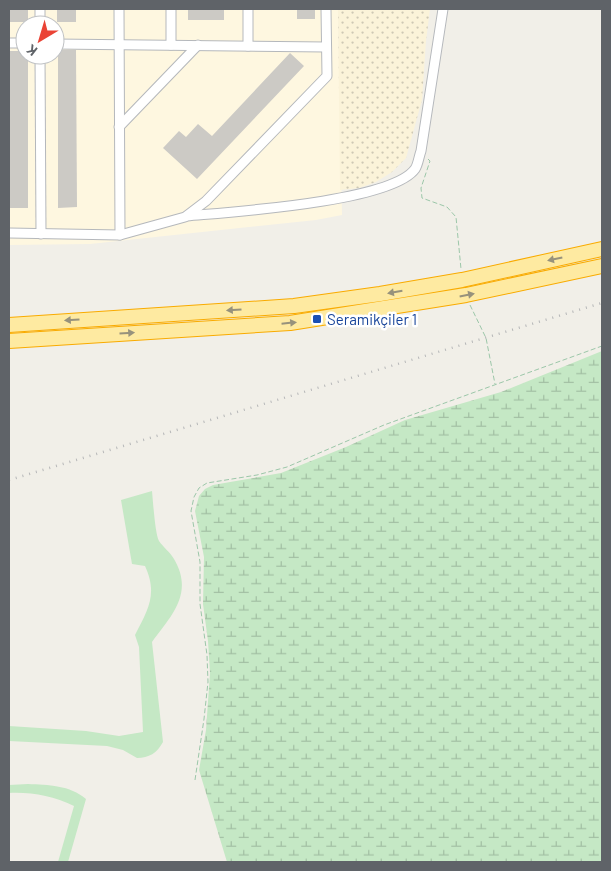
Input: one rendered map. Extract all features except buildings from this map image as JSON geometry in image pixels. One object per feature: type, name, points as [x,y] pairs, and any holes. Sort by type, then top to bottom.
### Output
[{"type":"highway","points":[[9,325],[294,306],[462,280],[602,249]]},
{"type":"highway","points":[[9,341],[290,323],[466,295],[602,266]]},
{"type":"street","points":[[118,9],[120,234]]},
{"type":"street","points":[[171,9],[172,45]]},
{"type":"street","points":[[248,9],[248,46]]},
{"type":"street","points":[[186,216],[206,201],[326,76],[326,9]]},
{"type":"street","points":[[9,233],[120,234],[186,216],[308,204],[361,194],[398,183],[415,169],[421,151],[443,9]]},
{"type":"street","points":[[65,44],[326,47]]},
{"type":"street","points":[[119,127],[198,45]]},
{"type":"street","points":[[40,65],[41,234]]},
{"type":"path","points":[[421,151],[430,161],[421,188],[422,198],[447,206],[456,217],[462,280]]},
{"type":"path","points":[[466,295],[486,338],[495,385]]},
{"type":"path","points":[[195,780],[208,682],[207,655],[200,604],[200,562],[191,511],[196,492],[207,483],[264,473],[301,462],[384,424],[602,346]]},
{"type":"shaded area","points":[[9,9],[338,9],[342,215],[316,220],[90,244],[9,245]]},
{"type":"green space","points":[[602,351],[602,862],[227,862],[199,770],[206,730],[210,673],[203,604],[204,557],[195,511],[199,496],[205,489],[213,485],[281,473],[346,447],[405,420],[501,392]]},
{"type":"green space","points":[[152,491],[155,524],[159,541],[174,559],[180,571],[182,583],[178,603],[173,613],[152,642],[163,742],[152,754],[137,758],[123,750],[107,746],[9,741],[9,726],[86,731],[119,736],[143,732],[139,647],[135,635],[150,602],[151,585],[145,566],[132,564],[121,500]]},
{"type":"green space","points":[[28,784],[66,788],[86,799],[68,862],[58,862],[74,806],[42,795],[9,793],[9,785]]},
{"type":"sand","points":[[338,9],[430,9],[422,100],[406,158],[392,172],[376,182],[359,188],[340,190]]},
{"type":"railway","points":[[9,480],[602,303]]},
{"type":"place","name":"Seramikçiler 1","points":[[317,319]]}]
